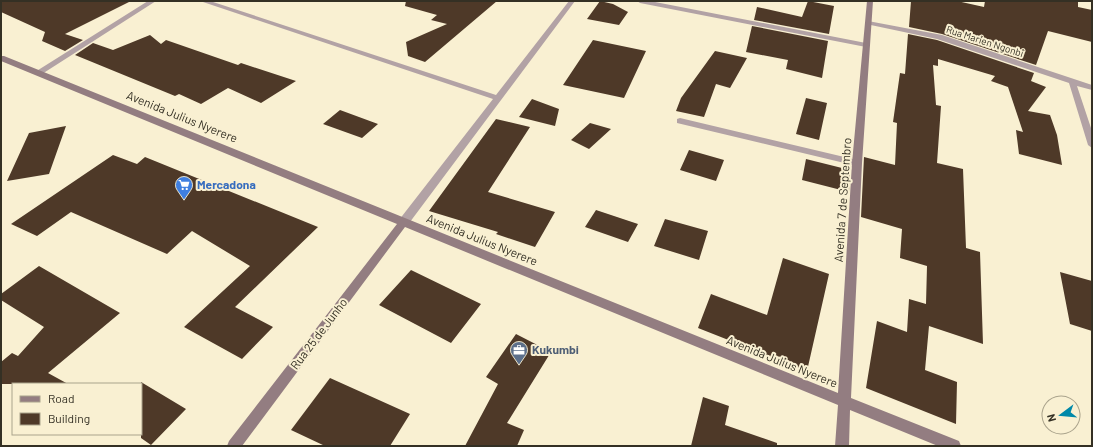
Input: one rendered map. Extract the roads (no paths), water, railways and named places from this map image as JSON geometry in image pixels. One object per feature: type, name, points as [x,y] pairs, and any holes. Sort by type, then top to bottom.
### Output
[{"type":"street","points":[[39,72],[153,1]]},
{"type":"street","points":[[203,1],[497,98]]},
{"type":"street","points":[[404,223],[497,98],[572,1]]},
{"type":"street","points":[[640,1],[866,45]]},
{"type":"street","name":"Avenida 7 de Septembro","points":[[842,446],[846,401],[857,163],[862,118],[870,1]]},
{"type":"street","name":"Rua Marien Ngonbi","points":[[868,23],[939,37],[1092,88]]},
{"type":"street","name":"Avenida Julius Nyerere","points":[[1,58],[39,72],[404,223],[954,446]]},
{"type":"street","points":[[1072,81],[1092,145]]},
{"type":"street","points":[[680,121],[857,163]]},
{"type":"street","name":"Rua 25 de Junho","points":[[234,446],[404,223]]},
{"type":"place","name":"Mercadona","points":[[184,200]]},
{"type":"place","name":"Kukumbi","points":[[519,365]]}]
